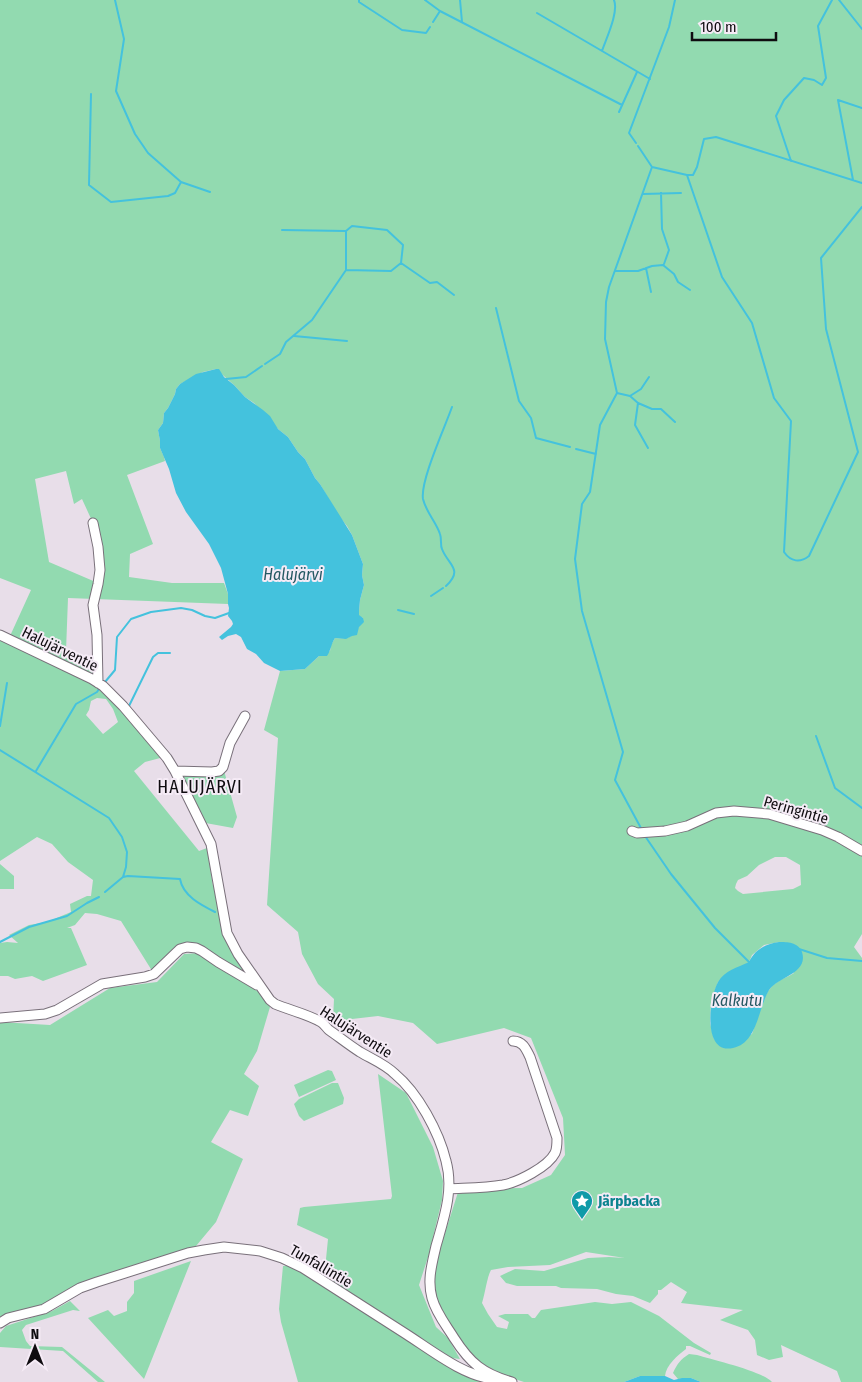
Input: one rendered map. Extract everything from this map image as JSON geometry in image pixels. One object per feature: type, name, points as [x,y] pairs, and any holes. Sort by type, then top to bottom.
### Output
[{"type":"street","points":[[93,523],[99,562],[98,584],[93,605],[97,635],[98,683]]},
{"type":"street","name":"Halujärventie","points":[[0,635],[98,683],[123,706],[167,758],[175,771],[211,844],[226,933],[270,1000],[275,1004],[314,1018],[322,1023],[360,1052],[395,1073],[418,1100],[428,1116],[446,1161],[449,1189],[446,1212],[431,1270],[430,1284],[433,1300],[441,1318],[460,1348],[474,1364],[484,1371],[512,1382]]},
{"type":"street","points":[[175,771],[220,771],[234,734],[245,716]]},
{"type":"street","name":"Peringintie","points":[[632,831],[637,833],[665,831],[687,826],[716,813],[734,811],[769,814],[822,830],[862,851]]},
{"type":"street","points":[[0,1018],[45,1014],[57,1010],[102,984],[154,974],[180,949],[187,947],[202,951],[260,986]]},
{"type":"street","points":[[449,1189],[504,1185],[519,1180],[538,1170],[555,1153],[557,1138],[530,1057],[526,1048],[518,1041],[513,1041]]},
{"type":"street","name":"Tunfallintie","points":[[0,1323],[8,1318],[44,1309],[80,1288],[188,1253],[224,1247],[244,1249],[260,1251],[282,1258],[303,1268],[440,1356],[472,1374],[502,1379]]},
{"type":"green space","points":[[0,0],[862,0],[862,934],[854,947],[862,958],[862,1382],[841,1382],[837,1371],[781,1345],[783,1357],[769,1360],[757,1355],[755,1340],[748,1330],[720,1320],[743,1310],[681,1303],[687,1292],[671,1282],[661,1290],[658,1290],[658,1294],[650,1303],[633,1296],[597,1289],[517,1286],[506,1283],[500,1276],[515,1269],[544,1271],[588,1258],[625,1258],[586,1252],[550,1265],[508,1267],[491,1270],[482,1303],[497,1327],[507,1329],[509,1322],[498,1316],[505,1314],[528,1314],[535,1318],[541,1310],[595,1302],[612,1304],[631,1302],[659,1316],[694,1343],[711,1353],[710,1355],[686,1346],[686,1349],[670,1364],[665,1376],[640,1376],[624,1382],[524,1382],[503,1375],[472,1358],[446,1320],[434,1293],[433,1271],[459,1189],[522,1188],[551,1175],[565,1155],[563,1118],[531,1038],[504,1028],[437,1044],[413,1023],[378,1016],[352,1019],[346,1030],[333,1020],[334,999],[318,984],[302,954],[298,932],[267,905],[278,738],[264,730],[280,671],[305,669],[319,656],[330,651],[335,638],[350,637],[356,632],[363,618],[359,616],[359,611],[364,585],[362,575],[363,564],[347,526],[338,515],[305,459],[288,437],[254,403],[245,397],[216,369],[203,372],[180,384],[164,413],[163,423],[158,430],[160,448],[165,461],[127,475],[153,544],[130,554],[129,577],[172,583],[224,583],[228,594],[228,604],[68,598],[66,651],[94,661],[95,678],[10,636],[31,590],[0,578]],"holes":[[[66,471],[74,504],[82,499],[93,523],[98,583],[49,562],[35,479]],[[775,857],[786,857],[800,865],[801,885],[793,889],[743,894],[738,891],[735,888],[738,880],[747,876],[759,865]],[[779,942],[794,973],[776,983],[767,992],[752,1034],[719,1045],[714,1039],[710,1023],[711,1002],[718,982],[749,962],[752,955],[764,945]]]},
{"type":"green space","points":[[0,640],[97,685],[116,703],[164,757],[145,762],[134,771],[199,851],[207,848],[213,886],[218,887],[227,933],[260,986],[187,947],[154,974],[121,921],[97,914],[85,913],[75,925],[67,928],[71,928],[87,965],[43,981],[32,976],[15,979],[8,976],[0,976],[0,943],[18,943],[9,935],[29,925],[47,922],[71,912],[70,904],[91,896],[93,880],[68,862],[52,844],[37,837],[0,861]],"holes":[[[97,698],[106,699],[113,709],[118,722],[103,734],[86,715],[91,701]]]},
{"type":"green space","points":[[223,767],[237,817],[233,828],[200,822],[175,771]]},
{"type":"green space","points":[[0,864],[14,876],[14,889],[0,889]]},
{"type":"green space","points":[[200,953],[259,992],[270,1007],[257,1051],[244,1074],[259,1086],[248,1116],[230,1110],[211,1142],[243,1159],[216,1222],[196,1246],[82,1282],[42,1306],[0,1320],[0,1022],[50,1025],[110,988],[157,982],[184,954]]},
{"type":"green space","points":[[328,1070],[332,1071],[336,1080],[299,1097],[294,1085]]},
{"type":"green space","points":[[378,1074],[406,1093],[433,1147],[443,1181],[442,1200],[429,1254],[419,1285],[436,1327],[448,1338],[460,1359],[452,1358],[320,1274],[325,1269],[328,1239],[297,1225],[300,1208],[391,1199]]},
{"type":"green space","points":[[332,1083],[338,1083],[344,1098],[343,1104],[304,1121],[299,1116],[294,1104],[299,1099]]},
{"type":"green space","points":[[191,1261],[144,1379],[88,1318],[108,1310],[114,1316],[127,1311],[127,1302],[134,1293],[134,1281]]},
{"type":"green space","points":[[283,1266],[291,1266],[468,1376],[483,1382],[298,1382],[279,1309]]},
{"type":"green space","points":[[70,1301],[80,1311],[73,1310],[26,1325],[22,1330],[26,1341],[30,1346],[62,1347],[105,1382],[98,1382],[63,1351],[0,1347],[0,1333],[6,1326],[52,1311]]},
{"type":"green space","points":[[689,1354],[748,1370],[772,1382],[701,1382],[691,1378],[678,1379],[673,1373],[680,1362]]},
{"type":"water","name":"Halujärvi","points":[[219,369],[224,377],[245,397],[270,416],[278,429],[288,437],[305,459],[352,535],[363,564],[362,575],[364,585],[359,615],[363,618],[364,622],[359,627],[357,635],[346,639],[335,638],[327,656],[319,656],[305,669],[280,671],[264,663],[256,654],[247,649],[241,637],[236,634],[222,640],[219,637],[233,624],[228,616],[228,594],[221,568],[209,544],[186,512],[176,493],[160,448],[158,430],[163,423],[164,413],[176,389],[180,384],[196,374]]},
{"type":"water","name":"Kalkutu","points":[[779,942],[792,943],[798,946],[802,952],[803,960],[801,966],[768,992],[756,1025],[747,1040],[733,1048],[723,1048],[716,1043],[710,1024],[712,1000],[718,982],[728,972],[749,962],[761,948]]},
{"type":"water","points":[[640,1376],[665,1376],[674,1380],[691,1378],[701,1382],[624,1382]]},
{"type":"waterway","points":[[115,0],[124,39],[116,91],[135,134],[148,153],[181,182],[210,192]]},
{"type":"waterway","points":[[359,0],[359,2],[402,30],[426,33],[430,27]]},
{"type":"waterway","points":[[425,0],[440,11],[622,105]]},
{"type":"waterway","points":[[460,0],[462,22]]},
{"type":"waterway","points":[[602,51],[615,11],[614,0]]},
{"type":"waterway","points":[[636,143],[629,133],[669,27],[675,0]]},
{"type":"waterway","points":[[791,161],[776,116],[784,100],[804,78],[814,80],[822,85],[826,78],[818,26],[832,0]]},
{"type":"waterway","points":[[839,0],[862,29]]},
{"type":"waterway","points":[[433,22],[440,11]]},
{"type":"waterway","points":[[537,13],[650,79]]},
{"type":"waterway","points":[[619,112],[637,72]]},
{"type":"waterway","points":[[91,94],[89,185],[111,202],[168,196],[175,193],[181,182]]},
{"type":"waterway","points":[[853,180],[838,100],[862,108]]},
{"type":"waterway","points":[[652,167],[693,175],[704,139],[716,137],[862,183]]},
{"type":"waterway","points":[[638,146],[652,167],[609,287],[606,302],[605,339],[617,393],[600,425],[590,492],[582,504],[575,559],[582,611],[623,752],[615,780],[642,830]]},
{"type":"waterway","points":[[687,175],[722,277],[752,323],[774,398],[791,421],[784,552],[793,560],[802,560],[809,556],[858,452],[826,329],[821,258],[862,207]]},
{"type":"waterway","points":[[661,193],[662,229],[669,250],[664,264]]},
{"type":"waterway","points":[[643,194],[681,193]]},
{"type":"waterway","points":[[265,364],[280,354],[286,342],[312,320],[346,270],[346,231],[352,226],[387,230],[403,245],[401,263],[391,271],[346,270]]},
{"type":"waterway","points":[[282,230],[346,231]]},
{"type":"waterway","points":[[401,263],[430,283],[437,282],[454,295]]},
{"type":"waterway","points":[[615,271],[638,271],[652,266],[663,265],[674,274],[678,282],[690,290]]},
{"type":"waterway","points":[[646,268],[651,292]]},
{"type":"waterway","points":[[496,308],[519,401],[531,418],[536,438],[570,447]]},
{"type":"waterway","points":[[294,336],[347,341]]},
{"type":"waterway","points":[[226,379],[246,377],[262,366]]},
{"type":"waterway","points":[[630,396],[641,389],[649,377]]},
{"type":"waterway","points":[[617,393],[630,396],[638,403],[652,409],[661,409],[675,422]]},
{"type":"waterway","points":[[638,403],[635,425],[648,448]]},
{"type":"waterway","points":[[446,586],[454,575],[454,571],[442,549],[441,538],[436,525],[424,504],[423,491],[429,467],[452,407]]},
{"type":"waterway","points":[[576,449],[596,454]]},
{"type":"waterway","points":[[431,596],[443,588]]},
{"type":"waterway","points":[[105,682],[115,670],[117,637],[131,619],[151,612],[181,608],[215,618],[229,613]]},
{"type":"waterway","points":[[398,610],[414,614]]},
{"type":"waterway","points":[[128,708],[153,657],[158,653],[170,653]]},
{"type":"waterway","points":[[0,726],[7,683]]},
{"type":"waterway","points":[[36,771],[76,704],[99,689]]},
{"type":"waterway","points":[[816,736],[835,788],[862,808]]},
{"type":"waterway","points":[[0,750],[109,818],[122,837],[127,852],[123,877],[105,892]]},
{"type":"waterway","points":[[645,836],[671,874],[715,928],[751,962]]},
{"type":"waterway","points":[[123,877],[180,879],[189,895],[215,912]]},
{"type":"waterway","points":[[0,942],[29,927],[67,916],[99,897]]},
{"type":"waterway","points":[[799,949],[827,958],[862,961]]},
{"type":"place","name":"Järpbacka","points":[[582,1220]]},
{"type":"district","name":"HALUJÄRVI","points":[[200,787]]}]
